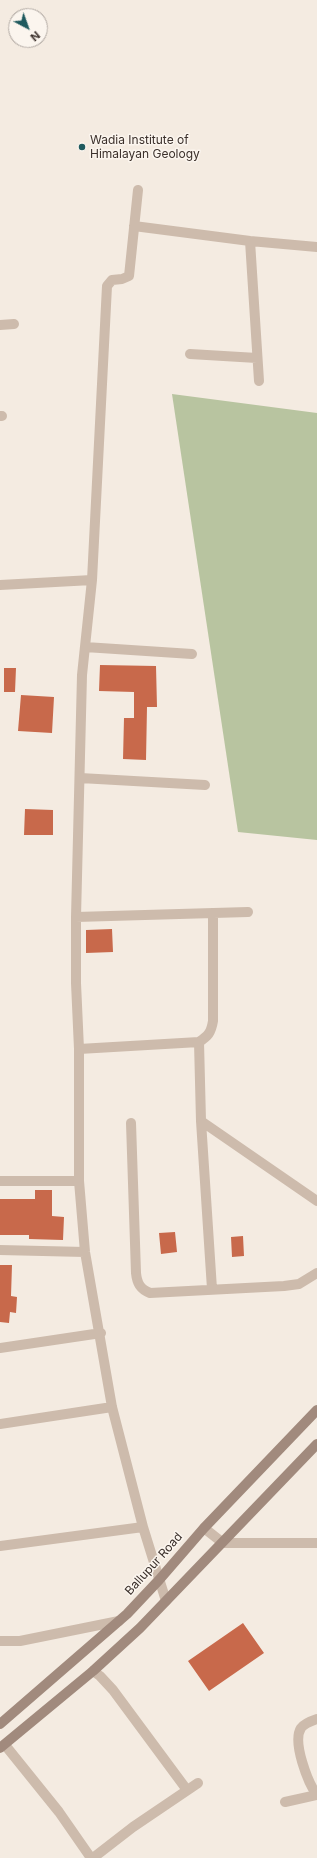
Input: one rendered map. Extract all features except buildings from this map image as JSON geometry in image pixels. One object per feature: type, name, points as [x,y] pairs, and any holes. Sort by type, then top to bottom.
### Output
[{"type":"main road","name":"Ballupur Road","points":[[0,1724],[119,1621],[159,1580],[204,1528],[317,1410]]},
{"type":"main road","points":[[2,1746],[93,1671],[140,1628],[317,1444]]},
{"type":"street","points":[[138,190],[129,276],[122,279],[112,280],[108,286],[92,580],[82,675],[76,917],[76,983],[79,1048],[79,1181],[85,1252],[101,1334],[112,1407],[143,1527],[166,1601]]},
{"type":"street","points":[[134,226],[250,242],[317,247]]},
{"type":"street","points":[[250,242],[259,381]]},
{"type":"street","points":[[0,325],[14,324]]},
{"type":"street","points":[[190,354],[257,358]]},
{"type":"street","points":[[0,585],[92,580]]},
{"type":"street","points":[[85,647],[192,654]]},
{"type":"street","points":[[80,778],[205,785]]},
{"type":"street","points":[[76,917],[248,912]]},
{"type":"street","points":[[79,1048],[199,1042],[208,1037],[212,1032],[213,1022],[213,913]]},
{"type":"street","points":[[199,1042],[201,1121],[212,1289]]},
{"type":"street","points":[[201,1121],[317,1201]]},
{"type":"street","points":[[131,1123],[136,1273],[139,1287],[150,1293],[212,1289],[267,1288],[299,1284],[317,1273]]},
{"type":"street","points":[[0,1181],[79,1181]]},
{"type":"street","points":[[0,1250],[85,1252]]},
{"type":"street","points":[[0,1348],[101,1334]]},
{"type":"street","points":[[0,1424],[112,1407]]},
{"type":"street","points":[[0,1546],[143,1527]]},
{"type":"street","points":[[204,1528],[223,1543],[317,1543]]},
{"type":"street","points":[[0,1641],[20,1641],[119,1621]]},
{"type":"street","points":[[93,1671],[113,1690],[186,1790]]},
{"type":"street","points":[[285,1802],[317,1795],[310,1786],[306,1777],[300,1748],[299,1733],[302,1726],[317,1719]]},
{"type":"street","points":[[2,1746],[59,1812],[92,1858],[133,1827],[198,1783]]},
{"type":"green space","points":[[172,394],[317,413],[317,840],[238,832]]},
{"type":"place","name":"Wadia Institute of Himalayan Geology","points":[[82,147]]}]
